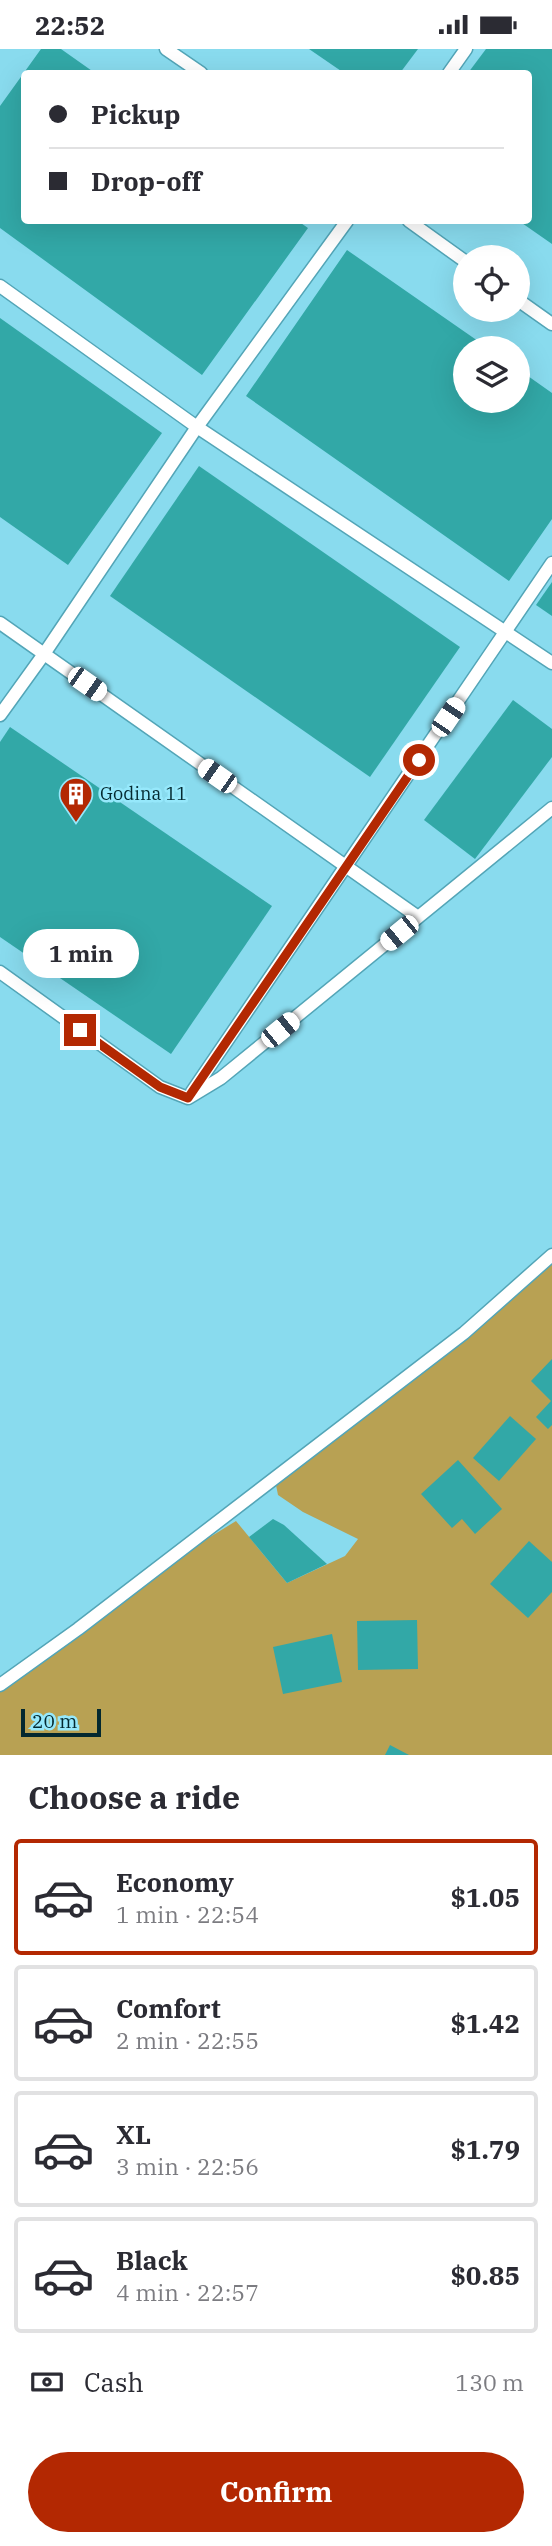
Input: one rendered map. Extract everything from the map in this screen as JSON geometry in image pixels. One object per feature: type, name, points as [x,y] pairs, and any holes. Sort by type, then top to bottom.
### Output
[{"type":"lane","points":[[166,49],[197,70]]},
{"type":"lane","points":[[451,70],[466,49]]},
{"type":"lane","points":[[0,715],[197,427],[345,224]]},
{"type":"lane","points":[[413,224],[453,253]]},
{"type":"lane","points":[[0,286],[197,427],[552,663]]},
{"type":"lane","points":[[530,308],[552,324]]},
{"type":"lane","points":[[188,1098],[552,563]]},
{"type":"lane","points":[[0,623],[418,917]]},
{"type":"lane","points":[[188,1098],[221,1078],[552,808]]},
{"type":"lane","points":[[0,972],[160,1087],[188,1098]]},
{"type":"lane","points":[[0,1685],[89,1621],[464,1332],[552,1255]]},
{"type":"shaded area","points":[[552,1264],[552,1755],[0,1755],[0,1682],[192,1533],[210,1537],[236,1521],[287,1583],[345,1556],[358,1539],[303,1512],[278,1495],[276,1485]]},
{"type":"building","points":[[41,49],[61,49],[91,70],[26,70]]},
{"type":"building","points":[[309,49],[418,49],[402,70],[340,70]]},
{"type":"building","points":[[486,49],[552,49],[552,244],[523,224],[532,224],[532,70],[470,70]]},
{"type":"building","points":[[21,77],[21,224],[302,224],[308,228],[202,375],[0,228],[0,106]]},
{"type":"building","points":[[347,250],[471,336],[453,336],[453,413],[530,413],[530,377],[552,393],[552,519],[509,581],[246,396]]},
{"type":"building","points":[[0,318],[162,433],[68,565],[0,517]]},
{"type":"building","points":[[199,466],[460,647],[370,777],[110,596]]},
{"type":"building","points":[[552,582],[552,616],[536,605]]},
{"type":"building","points":[[513,700],[552,729],[552,757],[475,859],[424,820]]},
{"type":"building","name":"Godina 11","points":[[10,727],[272,906],[171,1054],[0,937],[0,742]]},
{"type":"building","points":[[552,1359],[552,1425],[548,1429],[536,1417],[551,1401],[531,1381]]},
{"type":"building","points":[[510,1416],[536,1439],[499,1481],[473,1458]]},
{"type":"building","points":[[458,1460],[502,1509],[475,1534],[462,1519],[452,1528],[421,1494]]},
{"type":"building","points":[[273,1519],[284,1525],[327,1564],[287,1583],[249,1537]]},
{"type":"building","points":[[529,1541],[552,1562],[552,1592],[528,1618],[490,1584]]},
{"type":"building","points":[[417,1620],[418,1669],[358,1670],[357,1621]]},
{"type":"building","points":[[332,1634],[342,1682],[283,1694],[273,1647]]},
{"type":"building","points":[[390,1745],[409,1755],[385,1755]]},
{"type":"place","name":"Godina 11","points":[[76,824]]},
{"type":"route","points":[[80,1030],[160,1087],[188,1098],[419,760]]}]
